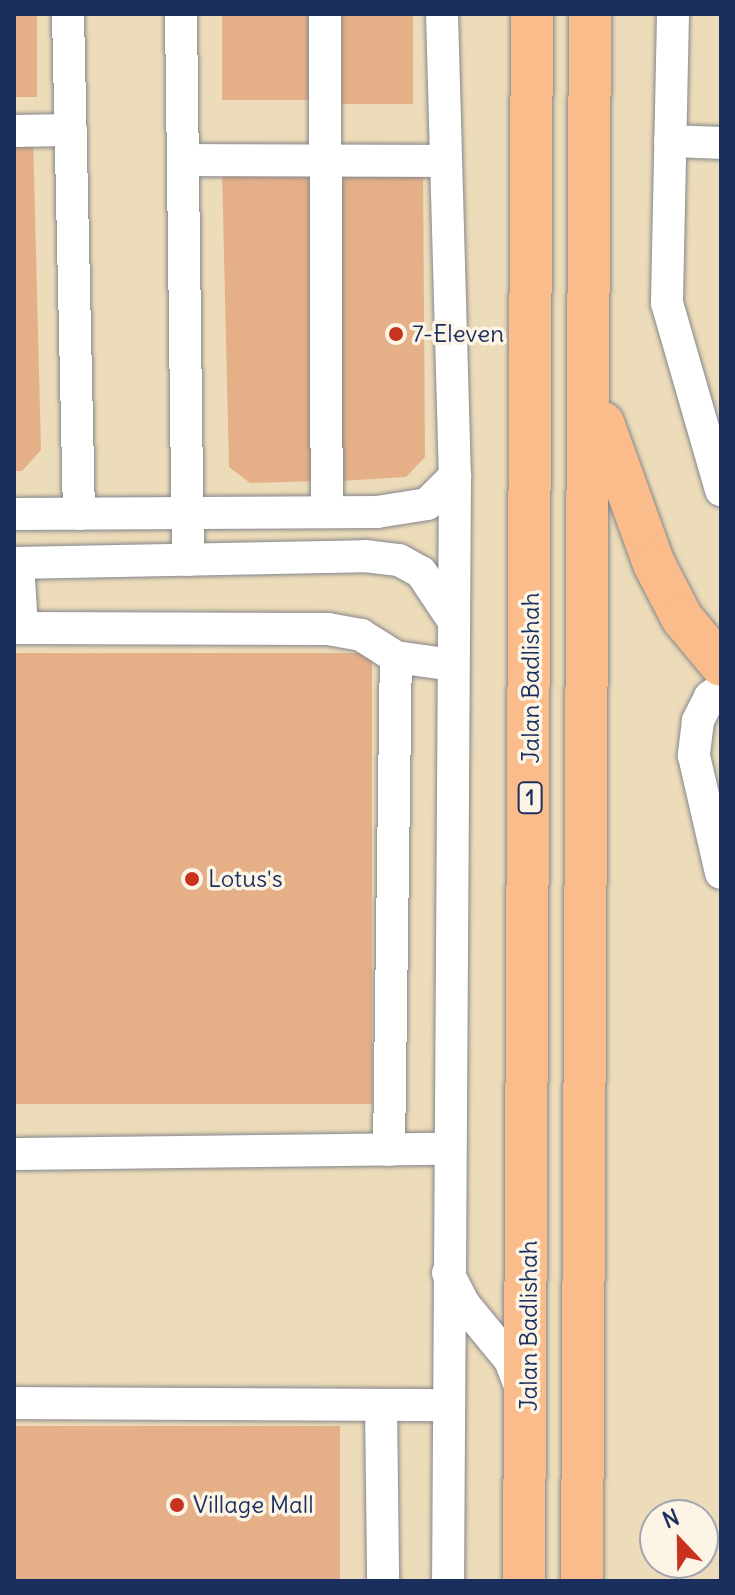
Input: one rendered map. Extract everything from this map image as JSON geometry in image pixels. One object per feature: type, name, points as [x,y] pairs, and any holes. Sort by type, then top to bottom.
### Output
[{"type":"main road","name":"Jalan Badlishah","points":[[524,1581],[529,1414],[532,14]]},
{"type":"main road","points":[[582,1581],[591,372],[590,14]]},
{"type":"main road","points":[[591,372],[611,455],[654,564],[682,618],[721,665]]},
{"type":"street","points":[[68,14],[79,514]]},
{"type":"street","points":[[181,14],[188,560]]},
{"type":"street","points":[[325,14],[327,512]]},
{"type":"street","points":[[442,14],[455,476],[447,1149],[448,1581]]},
{"type":"street","points":[[673,14],[667,303],[721,490]]},
{"type":"street","points":[[14,131],[71,130]]},
{"type":"street","points":[[670,141],[721,143]]},
{"type":"street","points":[[183,160],[444,161]]},
{"type":"street","points":[[14,514],[327,512],[413,508],[441,494],[455,476]]},
{"type":"street","points":[[452,665],[396,657],[361,635],[328,629],[18,628],[16,563],[365,556],[399,560],[421,572],[453,620]]},
{"type":"street","points":[[389,1150],[396,657]]},
{"type":"street","points":[[721,689],[710,697],[698,721],[694,756],[721,873]]},
{"type":"street","points":[[14,1154],[447,1149]]},
{"type":"street","points":[[447,1270],[463,1303],[510,1360],[529,1414]]},
{"type":"street","points":[[14,1403],[448,1405]]},
{"type":"street","points":[[381,1405],[383,1581]]},
{"type":"building","points":[[14,14],[37,14],[37,97],[14,97]]},
{"type":"building","points":[[222,14],[310,14],[310,100],[222,100]]},
{"type":"building","points":[[336,14],[413,14],[413,104],[336,104]]},
{"type":"building","points":[[14,134],[33,134],[41,450],[22,471],[14,471]]},
{"type":"building","points":[[423,168],[425,457],[406,477],[341,481],[335,169]]},
{"type":"building","points":[[222,170],[312,171],[320,481],[250,483],[229,467]]},
{"type":"building","name":"Lotus's","points":[[14,653],[372,653],[372,1104],[14,1104]]},
{"type":"building","name":"Village Mall","points":[[14,1426],[340,1426],[340,1581],[14,1581]]},
{"type":"place","name":"7-Eleven","points":[[396,334]]},
{"type":"place","name":"Lotus's","points":[[192,879]]},
{"type":"place","name":"Village Mall","points":[[177,1505]]}]
